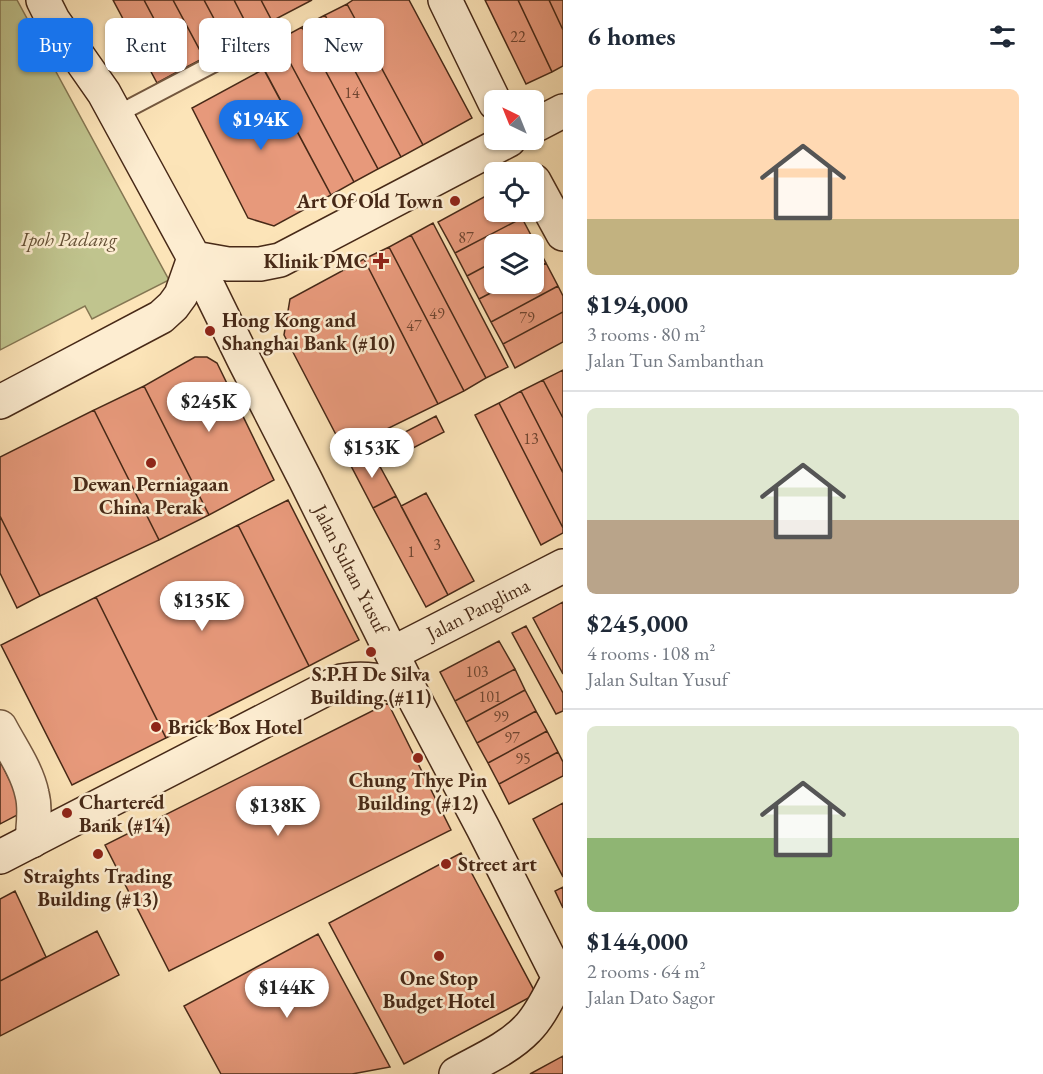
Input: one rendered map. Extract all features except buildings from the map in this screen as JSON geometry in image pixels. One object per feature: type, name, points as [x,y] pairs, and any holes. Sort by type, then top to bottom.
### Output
[{"type":"street","name":"Jalan Sultan Yusuf","points":[[43,0],[53,20],[110,104],[194,258],[410,690],[561,982]]},
{"type":"street","points":[[66,0],[110,104]]},
{"type":"street","points":[[445,0],[489,90]]},
{"type":"street","points":[[544,121],[563,111]]},
{"type":"street","points":[[0,402],[161,317],[181,295],[194,258],[228,264],[260,264],[280,260],[492,150]]},
{"type":"street","points":[[544,199],[563,234]]},
{"type":"street","name":"Jalan Panglima","points":[[393,653],[563,566]]},
{"type":"street","points":[[0,857],[341,681],[358,678],[378,680],[410,690]]},
{"type":"street","points":[[0,727],[27,778],[33,795],[32,841]]},
{"type":"street","points":[[456,1074],[506,1046],[527,1029],[561,982]]},
{"type":"lane","points":[[110,104],[199,69]]},
{"type":"green space","name":"Ipoh Padang","points":[[0,0],[17,0],[27,18],[18,18],[18,72],[56,72],[169,280],[92,319],[85,306],[0,350]]},
{"type":"place","name":"Art Of Old Town","points":[[455,201]]},
{"type":"place","name":"Klinik PMC","points":[[381,261]]},
{"type":"place","name":"Hong Kong and Shanghai Bank (#10)","points":[[210,331]]},
{"type":"place","name":"Dewan Perniagaan China Perak","points":[[151,463]]},
{"type":"place","name":"S.P.H De Silva Building (#11)","points":[[371,652]]},
{"type":"place","name":"Brick Box Hotel","points":[[156,727]]},
{"type":"place","name":"Chung Thye Pin Building (#12)","points":[[418,758]]},
{"type":"place","name":"Chartered Bank (#14)","points":[[67,813]]},
{"type":"place","name":"Straights Trading Building (#13)","points":[[98,854]]},
{"type":"place","name":"Street art","points":[[446,864]]},
{"type":"place","name":"One Stop Budget Hotel","points":[[439,956]]}]
